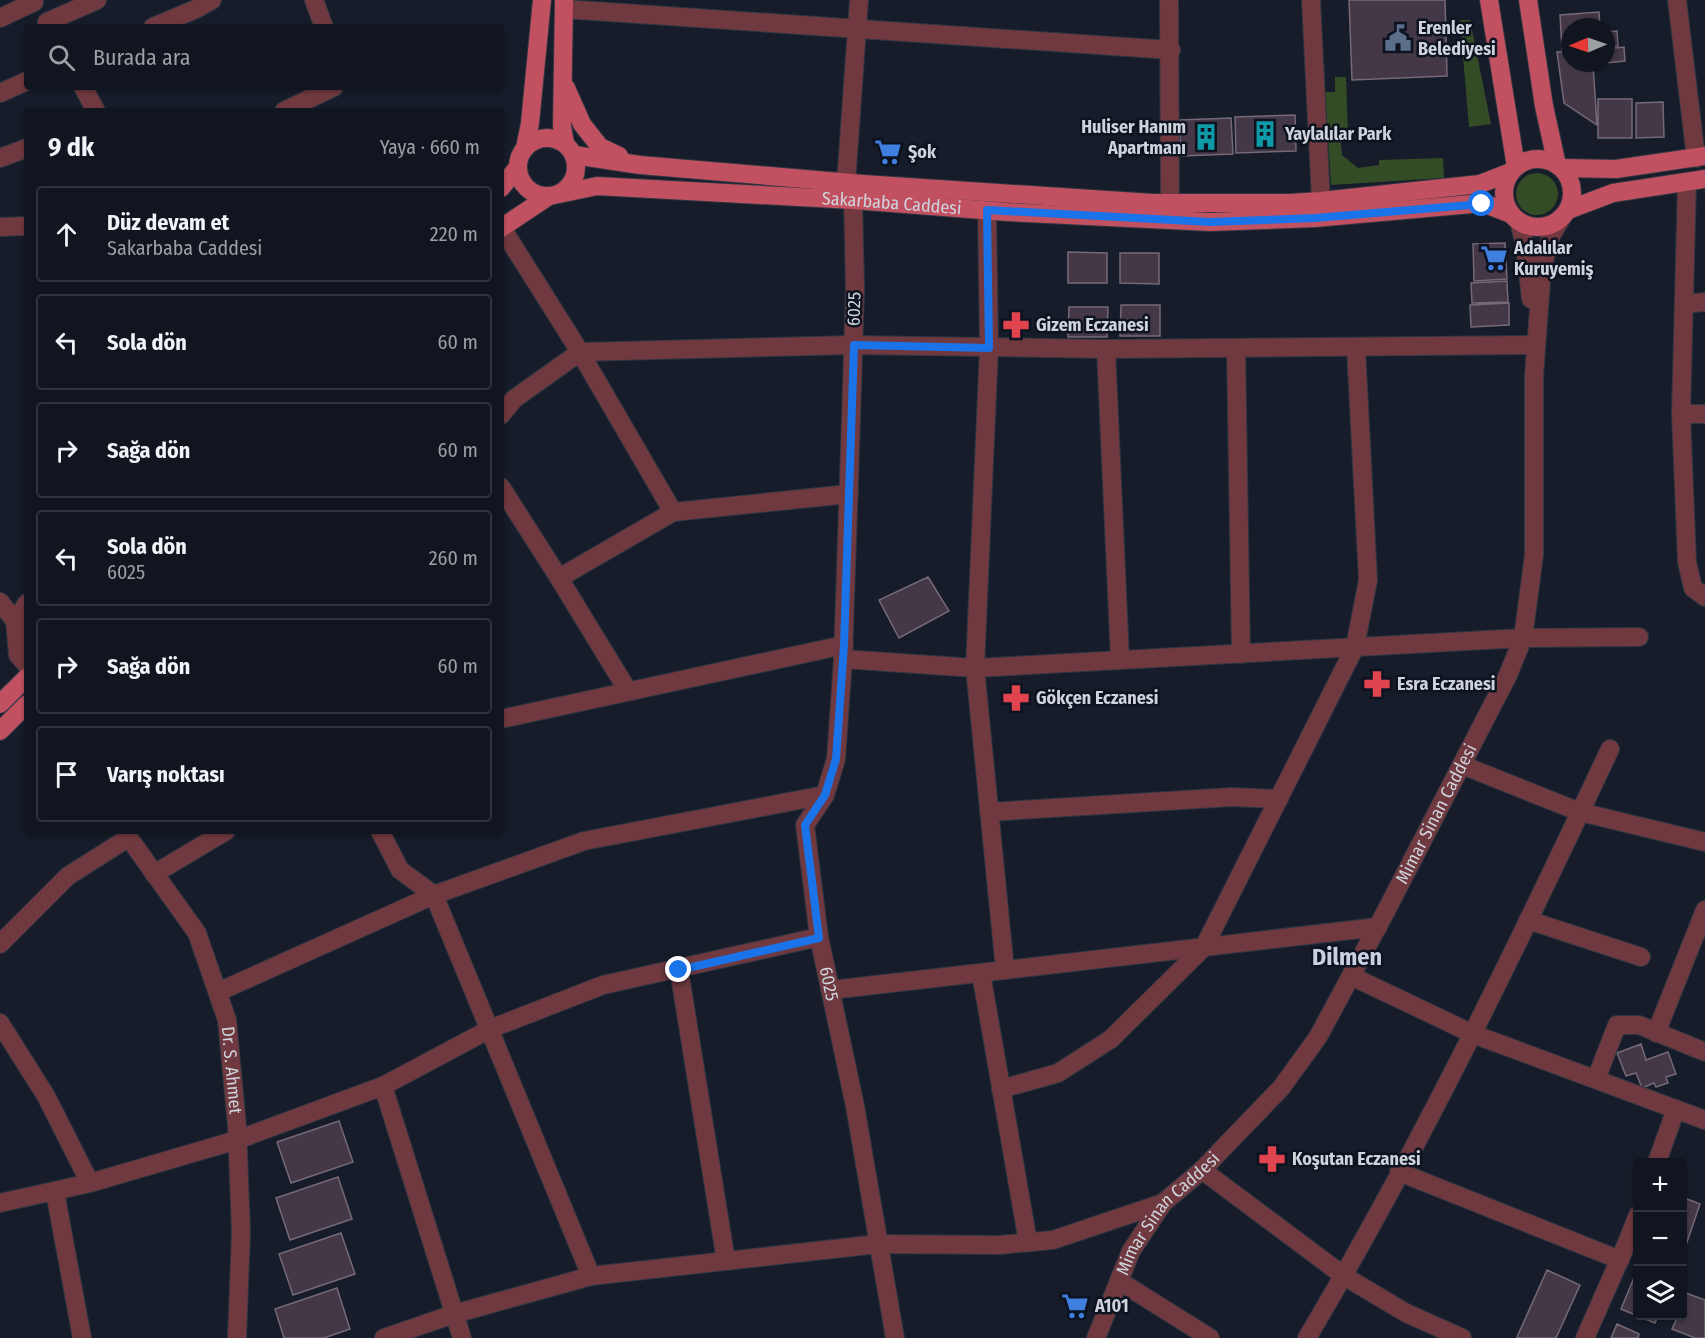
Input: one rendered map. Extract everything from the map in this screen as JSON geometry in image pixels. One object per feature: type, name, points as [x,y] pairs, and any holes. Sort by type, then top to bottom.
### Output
[{"type":"main road","points":[[504,184],[518,167],[525,148],[530,123],[542,0]]},
{"type":"main road","points":[[1488,0],[1514,170]]},
{"type":"main road","points":[[1528,0],[1544,106],[1559,166]]},
{"type":"main road","points":[[518,167],[524,185],[539,195],[554,195],[567,189],[576,173],[576,164],[562,126],[564,4]]},
{"type":"main road","points":[[563,81],[582,124],[600,147],[640,165]]},
{"type":"main road","points":[[525,148],[540,139],[548,138],[569,149]]},
{"type":"main road","name":"Sakarbaba Caddesi","points":[[569,149],[640,165],[846,183],[1170,203],[1321,201],[1480,184],[1514,170]]},
{"type":"main road","points":[[1559,166],[1616,169],[1701,157]]},
{"type":"main road","points":[[1564,215],[1572,200],[1572,188],[1569,177],[1559,166],[1547,160],[1536,159],[1525,161],[1514,170],[1506,182],[1504,193],[1506,204],[1515,218],[1529,226],[1540,227],[1551,225],[1564,215],[1613,193],[1705,179]]},
{"type":"main road","name":"Sakarbaba Caddesi","points":[[504,226],[554,195],[597,186],[1210,222],[1315,218],[1482,204],[1515,218]]},
{"type":"main road","points":[[0,704],[24,680]]},
{"type":"main road","points":[[0,731],[24,708]]},
{"type":"street","points":[[51,24],[97,0]]},
{"type":"street","points":[[160,24],[212,0]]},
{"type":"street","points":[[315,0],[323,24]]},
{"type":"street","points":[[846,183],[859,0]]},
{"type":"street","points":[[1170,0],[1170,203]]},
{"type":"street","points":[[1311,0],[1321,201]]},
{"type":"street","points":[[1677,0],[1701,157]]},
{"type":"street","points":[[0,18],[33,1],[48,24]]},
{"type":"street","points":[[564,4],[1171,50]]},
{"type":"street","points":[[0,93],[24,82]]},
{"type":"street","points":[[85,90],[94,108]]},
{"type":"street","points":[[293,108],[327,90]]},
{"type":"street","points":[[0,158],[24,149]]},
{"type":"street","points":[[1687,182],[1681,414],[1687,562],[1693,588],[1705,597]]},
{"type":"street","name":"6025","points":[[853,200],[854,345],[843,652],[836,759],[825,795],[805,825],[819,938],[855,1106],[896,1338]]},
{"type":"street","points":[[987,210],[989,348],[975,668],[1005,970]]},
{"type":"street","name":"Mimar Sinan Caddesi","points":[[1099,1335],[1131,1251],[1163,1203],[1202,1170],[1281,1088],[1318,1037],[1378,927],[1508,675],[1523,638],[1534,555],[1535,345],[1545,252],[1551,236],[1564,215]]},
{"type":"street","points":[[504,411],[514,399],[580,351],[854,345],[1236,349],[1535,345],[1525,246],[1515,218]]},
{"type":"street","points":[[0,227],[24,226]]},
{"type":"street","points":[[504,233],[580,351],[673,512]]},
{"type":"street","points":[[1684,304],[1705,302]]},
{"type":"street","points":[[1001,1089],[1058,1073],[1111,1039],[1204,947],[1355,647],[1368,580],[1356,348]]},
{"type":"street","points":[[1106,349],[1120,660]]},
{"type":"street","points":[[1236,349],[1241,654]]},
{"type":"street","points":[[1681,414],[1705,414]]},
{"type":"street","points":[[504,492],[560,578],[628,691]]},
{"type":"street","points":[[560,578],[673,512],[849,494]]},
{"type":"street","points":[[0,602],[15,621],[18,655],[24,662]]},
{"type":"street","points":[[15,621],[24,608]]},
{"type":"street","points":[[504,718],[628,691],[843,652],[975,668],[1523,638],[1639,637]]},
{"type":"street","points":[[1307,1338],[1344,1276],[1473,1034],[1610,750]]},
{"type":"street","points":[[1462,765],[1580,812],[1705,842]]},
{"type":"street","points":[[218,992],[434,895],[584,841],[825,795]]},
{"type":"street","points":[[990,812],[1232,797],[1279,800]]},
{"type":"street","points":[[0,944],[68,876],[126,834]]},
{"type":"street","name":"Dr. S. Ahmet","points":[[126,834],[197,933],[227,1020],[237,1140],[241,1232],[237,1338]]},
{"type":"street","points":[[154,874],[221,834]]},
{"type":"street","points":[[382,834],[400,870],[434,895],[591,1276]]},
{"type":"street","points":[[1656,1033],[1705,910]]},
{"type":"street","points":[[1528,920],[1641,957]]},
{"type":"street","points":[[831,990],[1378,927]]},
{"type":"street","points":[[0,1203],[90,1184],[237,1140],[383,1086],[490,1029],[603,985],[819,938]]},
{"type":"street","points":[[679,970],[726,1261]]},
{"type":"street","points":[[981,973],[1028,1242]]},
{"type":"street","points":[[1352,976],[1473,1034],[1705,1120]]},
{"type":"street","points":[[0,1023],[46,1096],[90,1184]]},
{"type":"street","points":[[1596,1079],[1617,1024],[1639,1025],[1705,1052]]},
{"type":"street","points":[[383,1086],[462,1338]]},
{"type":"street","points":[[1658,1158],[1676,1109]]},
{"type":"street","points":[[1202,1170],[1344,1276],[1406,1313],[1462,1338]]},
{"type":"street","points":[[1399,1172],[1620,1260]]},
{"type":"street","points":[[56,1192],[82,1338]]},
{"type":"street","points":[[384,1338],[454,1314],[591,1276],[878,1245],[999,1245],[1053,1240],[1163,1203]]},
{"type":"street","points":[[1585,1338],[1633,1228]]},
{"type":"street","points":[[1119,1281],[1210,1338]]},
{"type":"green space","points":[[1460,20],[1470,20],[1491,124],[1469,127]]},
{"type":"green space","points":[[1335,77],[1346,77],[1348,133],[1340,134],[1342,155],[1358,168],[1379,165],[1379,160],[1443,158],[1444,178],[1331,185],[1325,92],[1335,92]]},
{"type":"green space","points":[[1537,173],[1552,179],[1558,194],[1552,209],[1537,215],[1522,209],[1516,194],[1522,179]]},
{"type":"building","name":"Erenler Belediyesi","points":[[1349,0],[1445,0],[1447,76],[1352,80]]},
{"type":"building","points":[[1599,12],[1599,18],[1561,18],[1561,32],[1560,15]]},
{"type":"building","points":[[1615,31],[1617,31],[1618,46],[1615,46]]},
{"type":"building","points":[[1624,47],[1625,61],[1615,62],[1615,48]]},
{"type":"building","points":[[1557,52],[1561,52],[1561,72],[1594,72],[1597,125],[1564,103]]},
{"type":"building","points":[[1598,99],[1632,99],[1632,138],[1598,138]]},
{"type":"building","points":[[1663,102],[1664,137],[1636,138],[1636,103]]},
{"type":"building","name":"Yaylalılar Park","points":[[1295,115],[1296,151],[1236,153],[1235,117]]},
{"type":"building","name":"Huliser Hanım Apartmanı","points":[[1231,118],[1233,154],[1181,156],[1179,120]]},
{"type":"building","points":[[1505,243],[1507,279],[1474,281],[1473,244]]},
{"type":"building","points":[[1068,252],[1107,253],[1107,283],[1068,283]]},
{"type":"building","points":[[1120,253],[1159,253],[1159,284],[1120,283]]},
{"type":"building","points":[[1507,281],[1508,302],[1472,303],[1471,283]]},
{"type":"building","points":[[1509,303],[1509,325],[1471,327],[1470,305]]},
{"type":"building","points":[[1121,305],[1160,305],[1160,336],[1120,336]]},
{"type":"building","points":[[1069,307],[1108,307],[1107,337],[1068,337]]},
{"type":"building","points":[[928,577],[949,611],[899,638],[879,600]]},
{"type":"building","points":[[1641,1044],[1646,1060],[1668,1052],[1676,1074],[1666,1077],[1668,1083],[1656,1087],[1654,1083],[1642,1088],[1636,1073],[1626,1076],[1617,1053]]},
{"type":"building","points":[[339,1121],[353,1162],[291,1183],[277,1142]]},
{"type":"building","points":[[338,1177],[352,1219],[290,1240],[276,1198]]},
{"type":"building","points":[[1687,1199],[1700,1204],[1687,1242]]},
{"type":"building","points":[[341,1233],[355,1274],[293,1295],[279,1254]]},
{"type":"building","points":[[1547,1270],[1580,1285],[1556,1338],[1517,1337]]},
{"type":"building","points":[[1633,1280],[1633,1314],[1621,1309]]},
{"type":"building","points":[[337,1288],[350,1329],[324,1338],[284,1338],[275,1309]]},
{"type":"building","points":[[1687,1293],[1705,1300],[1705,1338],[1695,1338],[1672,1329],[1676,1320],[1687,1320]]},
{"type":"building","points":[[1617,1324],[1639,1334],[1638,1338],[1611,1338]]},
{"type":"place","name":"Erenler Belediyesi","points":[[1398,38]]},
{"type":"place","name":"Yaylalılar Park","points":[[1265,134]]},
{"type":"place","name":"Huliser Hanım Apartmanı","points":[[1206,137]]},
{"type":"place","name":"Şok","points":[[888,152]]},
{"type":"place","name":"Adalılar Kuruyemiş","points":[[1494,258]]},
{"type":"place","name":"Gizem Eczanesi","points":[[1016,325]]},
{"type":"place","name":"Esra Eczanesi","points":[[1377,684]]},
{"type":"place","name":"Gökçen Eczanesi","points":[[1016,698]]},
{"type":"place","name":"Koşutan Eczanesi","points":[[1272,1159]]},
{"type":"place","name":"A101","points":[[1075,1306]]},
{"type":"district","name":"Dilmen","points":[[1347,957]]},
{"type":"route","points":[[679,970],[819,938],[805,825],[825,795],[836,759],[844,645],[854,345],[989,348],[987,210],[1210,222],[1315,218],[1482,204]]}]
